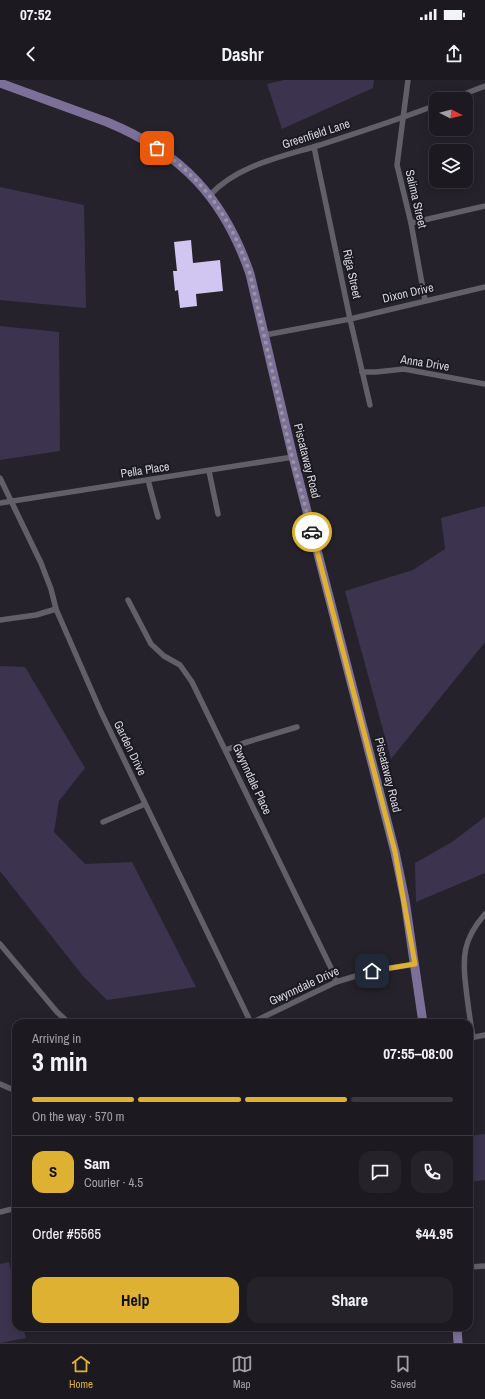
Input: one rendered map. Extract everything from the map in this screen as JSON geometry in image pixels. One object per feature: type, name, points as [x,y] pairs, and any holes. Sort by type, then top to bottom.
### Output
[{"type":"main road","name":"Piscataway Road","points":[[0,83],[100,119],[145,140],[181,165],[210,195],[226,219],[241,247],[250,274],[265,335],[292,457],[395,852],[415,964],[422,1019]]},
{"type":"main road","points":[[457,1331],[458,1343]]},
{"type":"street","name":"Salima Street","points":[[408,80],[397,165],[411,223],[425,300]]},
{"type":"street","points":[[469,92],[485,86]]},
{"type":"street","name":"Greenfield Lane","points":[[210,195],[222,184],[244,170],[429,108]]},
{"type":"street","name":"Riga Street","points":[[314,147],[370,405]]},
{"type":"street","points":[[411,223],[485,206]]},
{"type":"street","name":"Dixon Drive","points":[[265,335],[350,318],[485,287]]},
{"type":"street","name":"Anna Drive","points":[[362,372],[404,369],[485,384]]},
{"type":"street","name":"Pella Place","points":[[0,503],[292,457]]},
{"type":"street","points":[[209,471],[218,514]]},
{"type":"street","name":"Garden Drive","points":[[0,478],[46,575],[56,608],[101,712],[249,1019]]},
{"type":"street","points":[[148,480],[158,517]]},
{"type":"street","name":"Gwynndale Place","points":[[128,600],[151,644],[158,652],[180,665],[203,703],[300,908],[333,972],[336,982]]},
{"type":"street","points":[[0,620],[36,615],[56,608]]},
{"type":"street","points":[[226,750],[297,727]]},
{"type":"street","points":[[103,822],[145,804]]},
{"type":"street","points":[[469,1019],[463,965],[466,946],[470,935],[485,914]]},
{"type":"street","points":[[0,944],[57,1012],[65,1019]]},
{"type":"street","name":"Gwynndale Drive","points":[[259,1019],[336,982],[372,971],[415,964]]},
{"type":"street","points":[[473,1038],[485,1035]]},
{"type":"street","points":[[0,1084],[12,1089]]},
{"type":"street","points":[[0,1212],[12,1209]]},
{"type":"street","points":[[473,1267],[485,1266]]},
{"type":"shaded area","points":[[284,80],[374,80],[373,88],[282,129],[267,84]]},
{"type":"shaded area","points":[[0,187],[84,205],[86,308],[0,300]]},
{"type":"shaded area","points":[[0,326],[59,332],[60,451],[0,460]]},
{"type":"shaded area","points":[[485,506],[485,642],[391,759],[345,591],[413,570],[445,549],[441,518]]},
{"type":"shaded area","points":[[0,666],[25,667],[85,768],[59,801],[54,832],[85,864],[132,862],[196,987],[107,1000],[83,976],[0,871]]},
{"type":"shaded area","points":[[485,817],[485,873],[416,902],[415,863],[452,842]]},
{"type":"shaded area","points":[[485,1134],[485,1180],[473,1182],[473,1136]]},
{"type":"shaded area","points":[[9,1262],[12,1276],[12,1331],[24,1331],[26,1338],[0,1343],[0,1264]]},
{"type":"building","points":[[191,240],[193,263],[220,260],[223,291],[196,294],[197,306],[180,308],[178,290],[175,291],[173,271],[177,271],[174,242]]},
{"type":"way so far","points":[[157,148],[181,165],[210,195],[220,208],[241,247],[250,274],[292,457],[312,532]]},
{"type":"route","points":[[312,532],[395,852],[405,900],[415,964],[372,971]]}]
